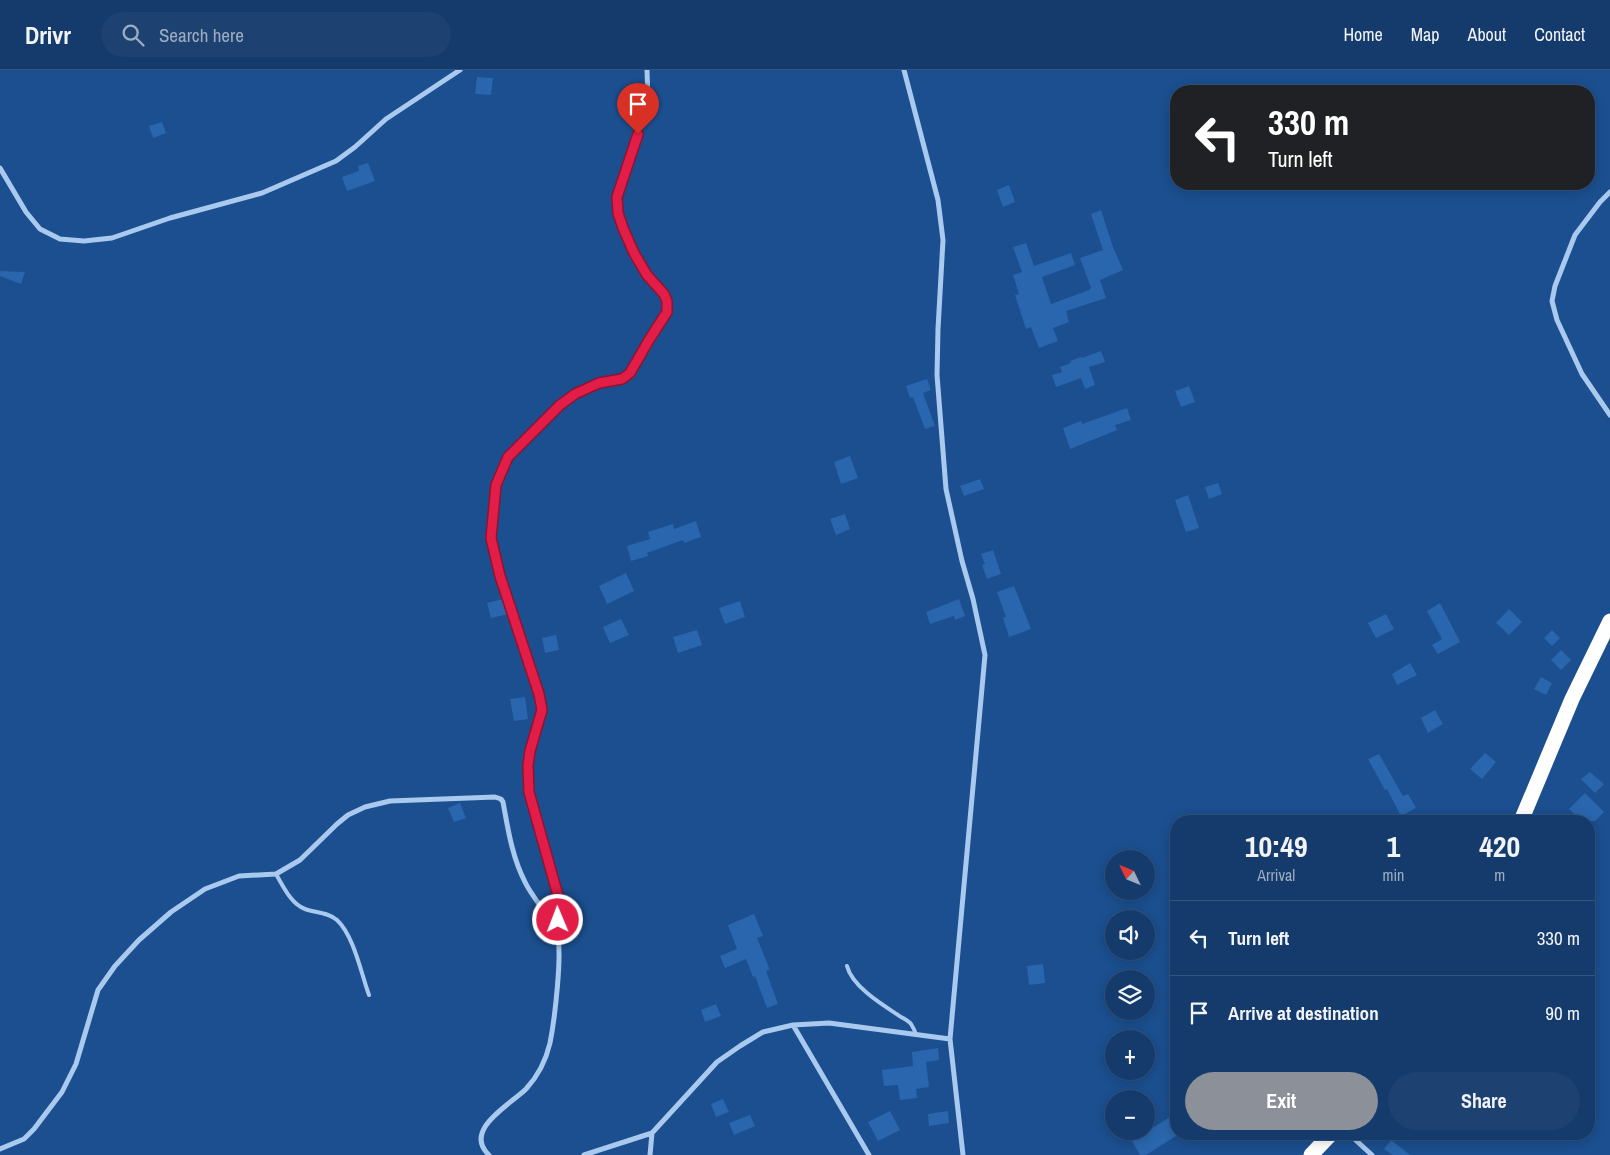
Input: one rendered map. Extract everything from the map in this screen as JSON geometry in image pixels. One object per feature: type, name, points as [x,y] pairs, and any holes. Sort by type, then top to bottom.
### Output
[{"type":"highway","points":[[1523,815],[1572,699],[1610,621]]},
{"type":"highway","points":[[1312,1155],[1326,1140]]},
{"type":"street","points":[[0,168],[26,212],[40,229],[60,239],[84,241],[112,238],[170,218],[262,193],[336,161],[355,147],[386,119],[460,70]]},
{"type":"street","points":[[489,1155],[481,1142],[481,1135],[486,1123],[526,1089],[538,1073],[550,1044],[555,1010],[557,931],[560,908],[529,792],[528,765],[530,751],[542,710],[500,576],[491,538],[492,512],[496,485],[508,457],[560,405],[575,394],[599,383],[622,379],[630,373],[667,312],[667,301],[664,294],[647,275],[623,228],[618,213],[617,197],[648,100],[647,70]]},
{"type":"street","points":[[904,70],[938,200],[943,240],[937,375],[946,489],[985,655],[950,1039],[963,1155]]},
{"type":"street","points":[[1610,192],[1575,235],[1555,286],[1552,301],[1557,320],[1582,374],[1610,415]]},
{"type":"street","points":[[0,1148],[24,1139],[62,1092],[76,1064],[98,990],[115,966],[139,940],[171,912],[205,889],[239,876],[276,874],[300,860],[336,824],[348,815],[365,807],[390,801],[496,797],[501,799],[519,870],[557,931]]},
{"type":"street","points":[[584,1155],[652,1133],[717,1062],[763,1032],[793,1025],[829,1023],[950,1039]]},
{"type":"street","points":[[793,1025],[869,1155]]},
{"type":"street","points":[[650,1155],[652,1133]]},
{"type":"street","points":[[1356,1140],[1372,1155]]},
{"type":"lane","points":[[276,874],[297,904],[304,909],[327,914],[342,925],[350,940],[368,995]]},
{"type":"lane","points":[[847,966],[849,974],[854,981],[878,1001],[907,1020],[912,1025],[916,1035]]},
{"type":"building","points":[[477,77],[493,78],[491,95],[475,94]]},
{"type":"building","points":[[162,122],[166,133],[153,138],[149,126]]},
{"type":"building","points":[[368,163],[375,181],[347,191],[342,177],[359,171],[358,166]]},
{"type":"building","points":[[1009,185],[1015,202],[1003,207],[997,190]]},
{"type":"building","points":[[1101,210],[1123,270],[1100,280],[1106,298],[1066,311],[1069,322],[1053,328],[1058,341],[1039,348],[1031,327],[1026,329],[1015,295],[1019,294],[1013,275],[1022,272],[1013,247],[1026,243],[1034,266],[1071,253],[1075,265],[1042,277],[1051,304],[1089,290],[1091,288],[1080,258],[1103,250],[1091,214]]},
{"type":"building","points":[[0,271],[25,272],[21,284],[0,276]]},
{"type":"building","points":[[1101,351],[1105,362],[1089,367],[1095,385],[1085,389],[1081,378],[1056,387],[1052,375],[1062,372],[1060,367],[1071,363],[1070,361]]},
{"type":"building","points":[[927,379],[931,390],[923,393],[935,426],[925,429],[913,397],[910,398],[906,386]]},
{"type":"building","points":[[1189,386],[1195,402],[1181,407],[1175,391]]},
{"type":"building","points":[[1127,408],[1131,420],[1115,425],[1117,430],[1070,449],[1063,428],[1081,421],[1082,424]]},
{"type":"building","points":[[850,456],[858,478],[841,484],[834,462]]},
{"type":"building","points":[[980,479],[984,489],[964,496],[960,486]]},
{"type":"building","points":[[1218,483],[1222,494],[1209,499],[1205,487]]},
{"type":"building","points":[[1188,495],[1199,528],[1186,532],[1175,500]]},
{"type":"building","points":[[845,514],[850,529],[836,535],[830,519]]},
{"type":"building","points":[[696,521],[701,537],[684,543],[683,540],[647,553],[648,556],[631,561],[627,546],[650,539],[648,532],[673,524],[674,529]]},
{"type":"building","points":[[993,550],[1001,574],[987,579],[982,565],[985,564],[981,554]]},
{"type":"building","points":[[626,573],[634,591],[607,604],[599,586]]},
{"type":"building","points":[[1014,586],[1031,629],[1009,637],[1003,618],[1006,617],[997,592]]},
{"type":"building","points":[[503,599],[508,614],[491,618],[487,603]]},
{"type":"building","points":[[959,599],[965,616],[955,620],[954,616],[930,624],[926,612]]},
{"type":"building","points":[[740,601],[745,617],[725,624],[719,608]]},
{"type":"building","points":[[1440,603],[1460,642],[1438,654],[1432,645],[1442,639],[1427,611]]},
{"type":"building","points":[[1509,609],[1522,622],[1509,635],[1496,623]]},
{"type":"building","points":[[1386,614],[1394,629],[1376,638],[1368,623]]},
{"type":"building","points":[[621,619],[629,635],[610,643],[603,627]]},
{"type":"building","points":[[697,630],[702,645],[678,653],[673,637]]},
{"type":"building","points":[[1552,630],[1560,638],[1552,646],[1544,638]]},
{"type":"building","points":[[556,635],[559,650],[545,653],[542,638]]},
{"type":"building","points":[[1561,650],[1571,660],[1561,670],[1551,660]]},
{"type":"building","points":[[1410,663],[1417,675],[1397,685],[1392,674]]},
{"type":"building","points":[[1541,677],[1552,683],[1546,695],[1534,689]]},
{"type":"building","points":[[525,697],[528,719],[514,721],[510,699]]},
{"type":"building","points":[[1435,710],[1443,724],[1428,733],[1421,718]]},
{"type":"building","points":[[1485,753],[1496,762],[1482,779],[1470,769]]},
{"type":"building","points":[[1379,754],[1403,796],[1408,794],[1416,808],[1400,815],[1368,759]]},
{"type":"building","points":[[1590,772],[1604,784],[1595,793],[1581,779]]},
{"type":"building","points":[[1585,793],[1604,812],[1595,821],[1595,815],[1576,815],[1569,809]]},
{"type":"building","points":[[460,803],[466,818],[454,822],[448,808]]},
{"type":"building","points":[[754,914],[763,936],[757,938],[770,970],[766,971],[778,1004],[767,1008],[755,976],[753,977],[746,959],[725,968],[720,956],[737,949],[728,925]]},
{"type":"building","points":[[1043,964],[1045,983],[1029,985],[1027,966]]},
{"type":"building","points":[[716,1004],[721,1016],[705,1022],[701,1010]]},
{"type":"building","points":[[938,1048],[939,1060],[926,1062],[929,1087],[916,1089],[917,1098],[900,1100],[898,1085],[884,1086],[882,1070],[913,1066],[912,1052]]},
{"type":"building","points":[[723,1099],[729,1112],[716,1117],[711,1104]]},
{"type":"building","points":[[890,1111],[900,1130],[878,1141],[868,1122]]},
{"type":"building","points":[[948,1111],[949,1123],[929,1126],[928,1114]]},
{"type":"building","points":[[750,1115],[755,1126],[734,1135],[729,1123]]},
{"type":"building","points":[[1170,1117],[1170,1140],[1146,1155],[1140,1155],[1132,1141],[1155,1140],[1155,1126]]},
{"type":"building","points":[[1391,1140],[1410,1155],[1393,1155],[1384,1149]]},
{"type":"route","points":[[558,920],[560,908],[557,892],[529,792],[528,765],[530,751],[542,710],[539,694],[500,576],[491,538],[492,512],[496,485],[508,457],[548,416],[575,394],[599,383],[622,379],[630,373],[667,312],[667,301],[664,294],[647,275],[634,253],[618,213],[617,197],[638,134]]}]
